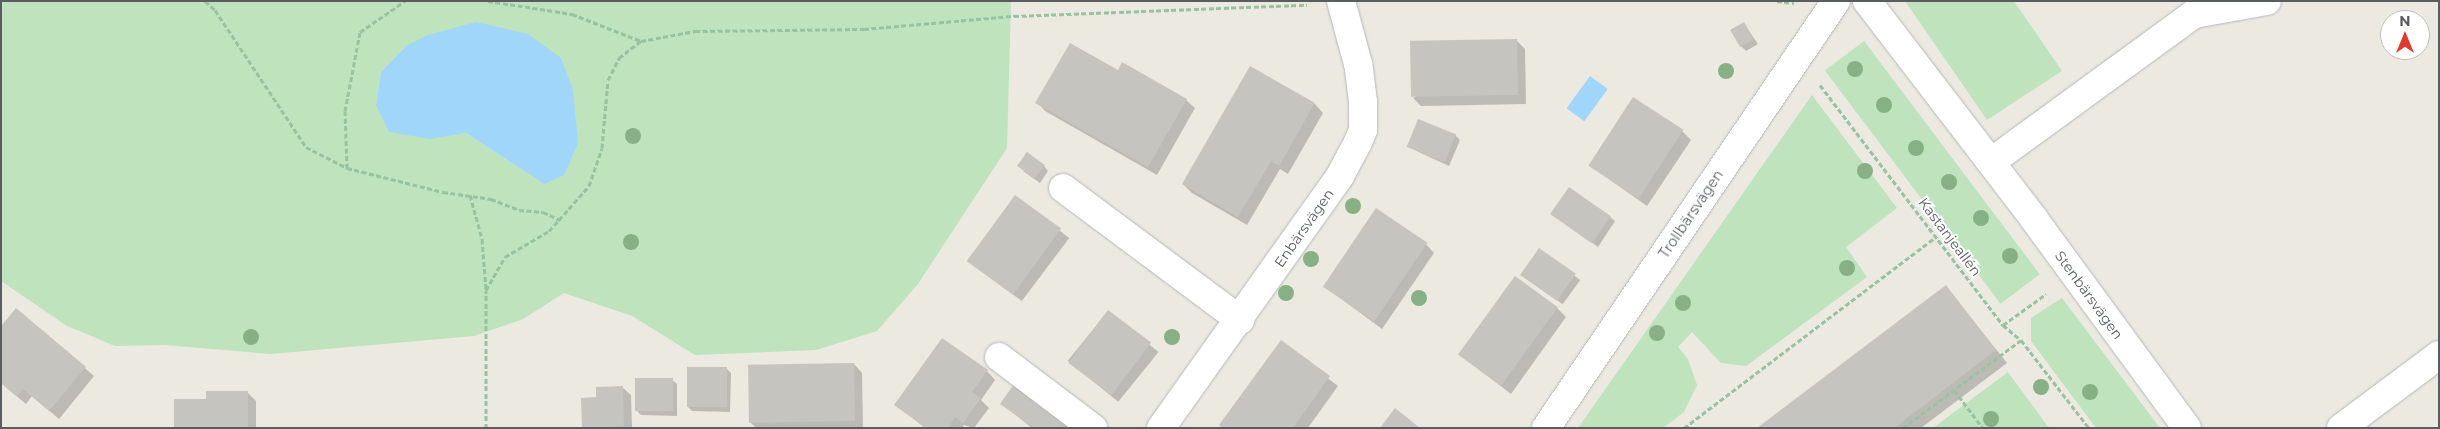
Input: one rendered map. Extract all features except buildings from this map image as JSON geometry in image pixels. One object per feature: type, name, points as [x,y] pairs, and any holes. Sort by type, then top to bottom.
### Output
[{"type":"street","name":"Enbärsvägen","points":[[1162,428],[1340,176],[1363,130],[1358,64],[1341,1]]},
{"type":"street","name":"Trollbärsvägen","points":[[1546,428],[1836,1]]},
{"type":"street","name":"Stenbärsvägen","points":[[1867,1],[1991,162],[2187,428]]},
{"type":"street","points":[[1991,162],[2194,14],[2267,1]]},
{"type":"street","points":[[1063,188],[1240,320]]},
{"type":"street","points":[[2341,428],[2439,355]]},
{"type":"street","points":[[999,357],[1093,428]]},
{"type":"path","points":[[205,1],[215,10],[306,147],[347,168],[491,199],[519,210],[544,212],[560,220]]},
{"type":"path","points":[[347,168],[345,110],[360,32],[405,1]]},
{"type":"path","points":[[488,1],[572,14],[641,41]]},
{"type":"path","points":[[486,290],[505,257],[550,231],[589,186],[602,148],[608,80],[620,58],[641,41],[695,32],[864,29],[1014,16],[1288,7],[1341,1]]},
{"type":"path","name":"Kastanjeallén","points":[[1798,56],[2004,325],[2021,340],[2089,428]]},
{"type":"path","points":[[470,195],[482,239],[486,290],[486,428]]},
{"type":"path","points":[[1684,428],[1936,237]]},
{"type":"path","points":[[2004,325],[2073,274]]},
{"type":"path","points":[[1903,428],[2021,340]]},
{"type":"path","points":[[1954,390],[1983,428]]},
{"type":"green space","points":[[1,1],[1011,1],[1007,148],[918,284],[877,331],[816,350],[695,355],[632,316],[564,293],[523,319],[474,336],[270,354],[164,345],[115,346],[67,326],[1,281]],"holes":[[[406,46],[544,184],[466,133],[376,105],[381,72]]]},
{"type":"green space","points":[[1905,1],[2014,1],[2062,71],[1987,120]]},
{"type":"green space","points":[[1864,41],[2040,274],[2001,304],[1825,70]]},
{"type":"green space","points":[[1812,95],[1897,208],[1846,247],[1867,277],[1746,366],[1721,363],[1692,332],[1678,347],[1688,359],[1697,385],[1684,412],[1663,428],[1578,428]]},
{"type":"green space","points":[[2062,298],[2160,428],[2096,428],[2031,341],[2031,318]]},
{"type":"green space","points":[[2008,372],[2049,428],[1933,428]]},
{"type":"water","points":[[476,22],[528,34],[561,58],[573,90],[578,143],[564,175],[544,184],[466,133],[430,139],[389,132],[376,105],[381,72],[406,46],[428,35]]},
{"type":"water","points":[[1590,76],[1608,89],[1584,121],[1566,108]]}]
